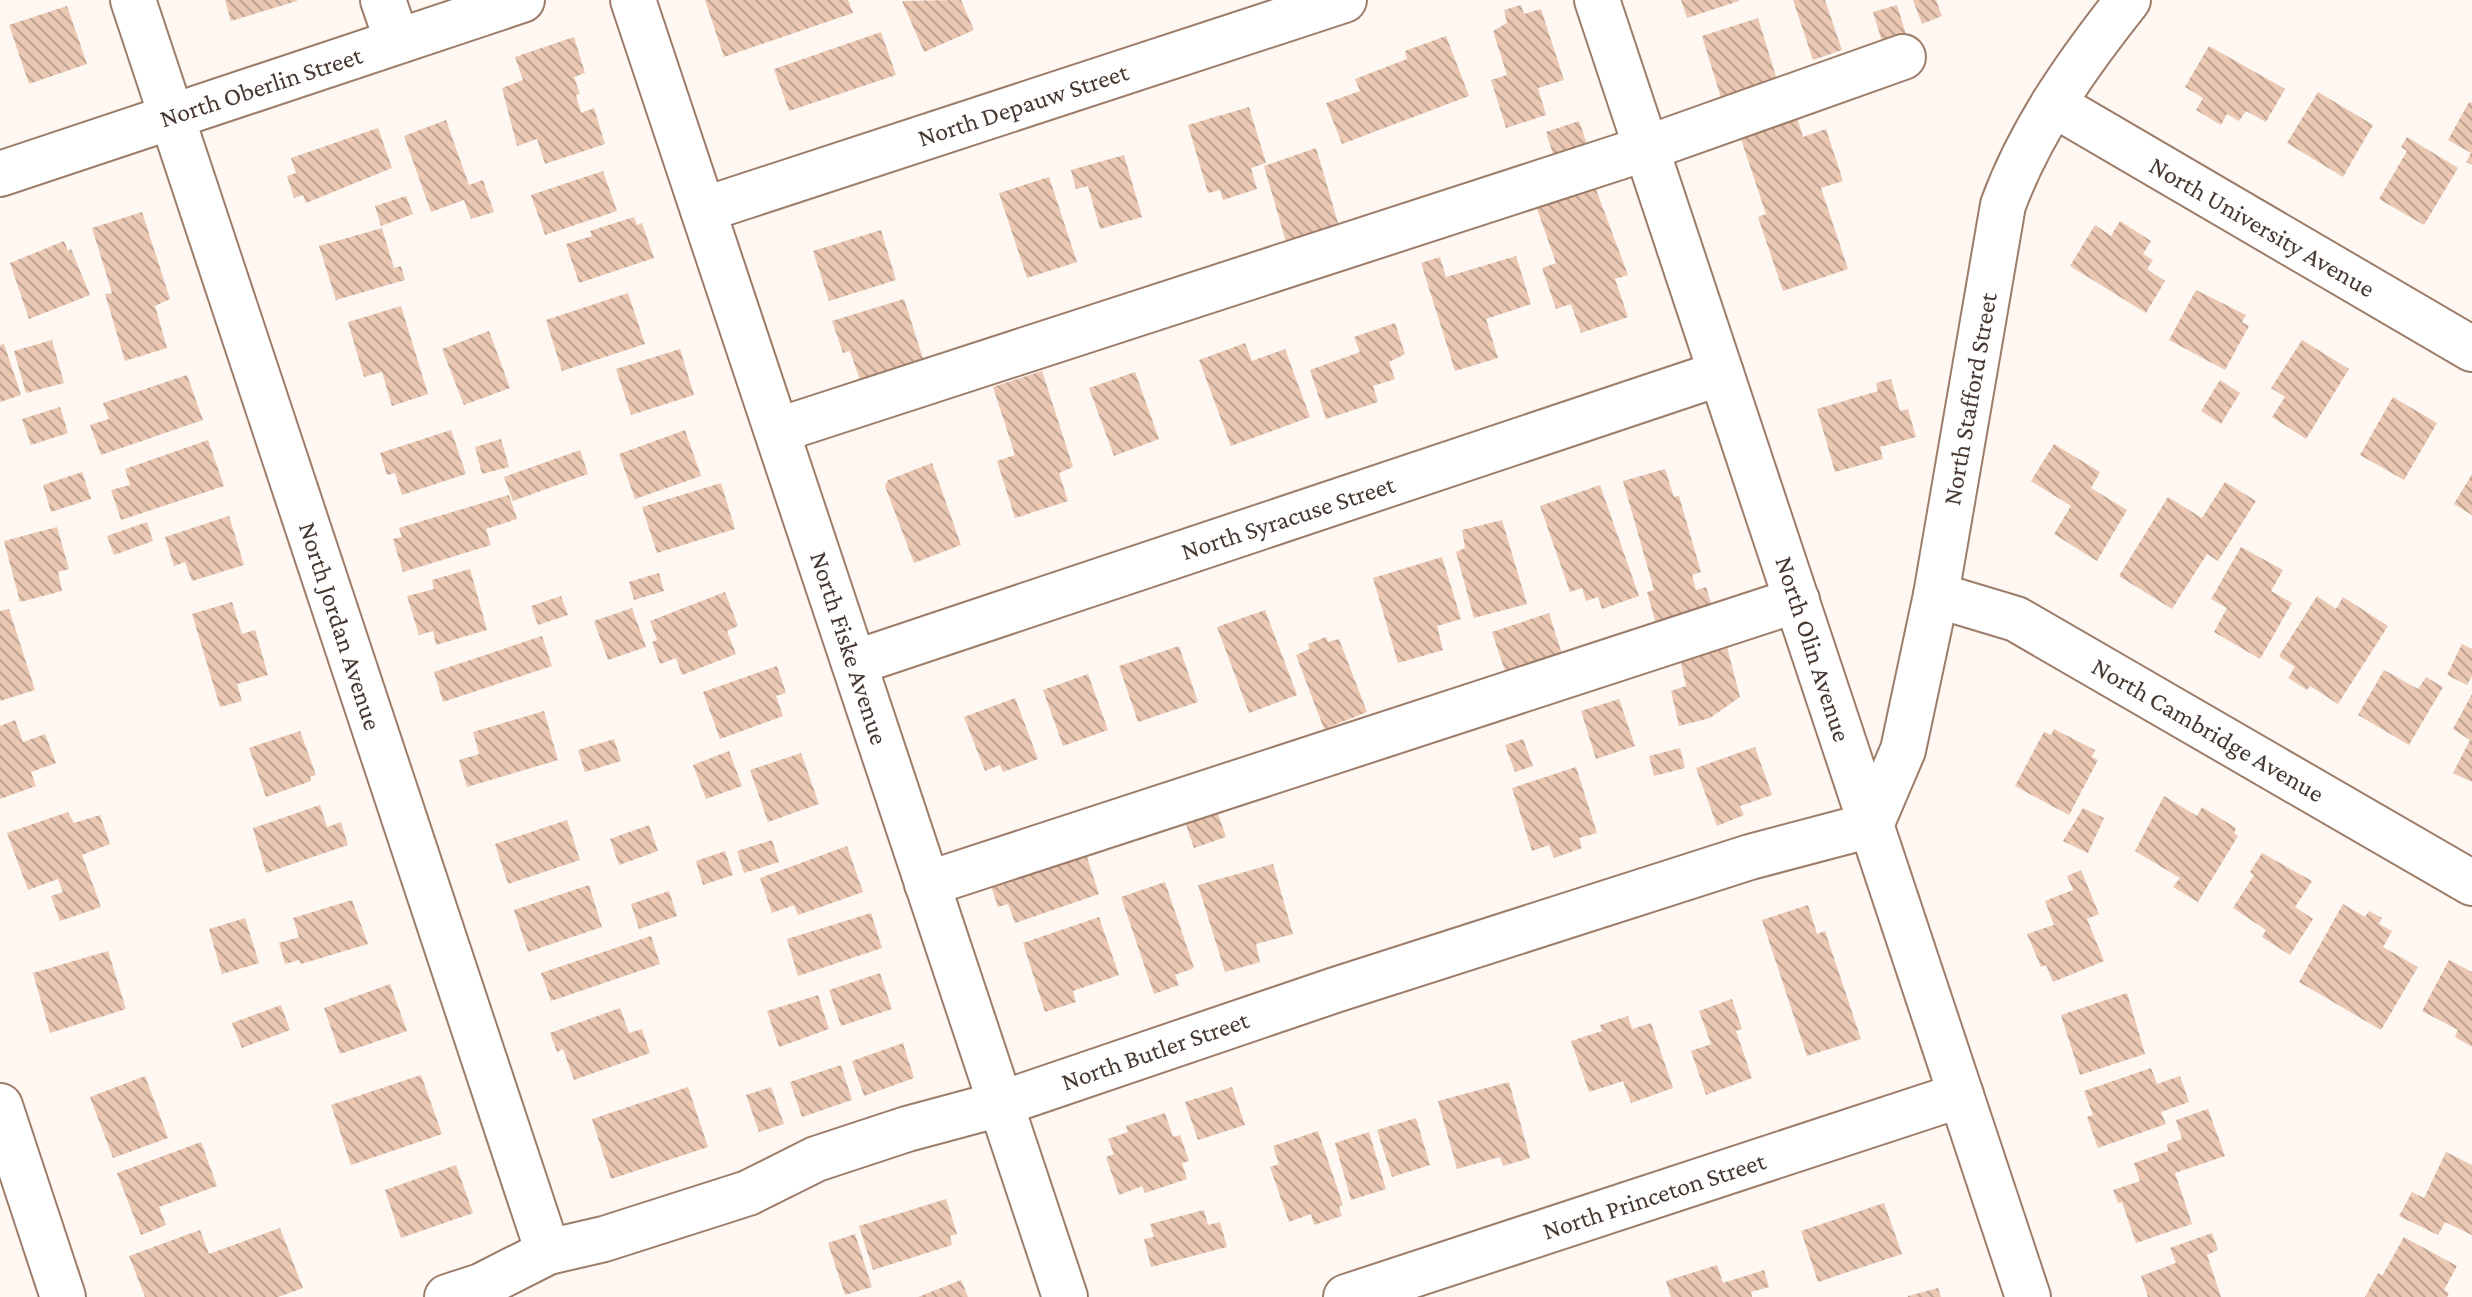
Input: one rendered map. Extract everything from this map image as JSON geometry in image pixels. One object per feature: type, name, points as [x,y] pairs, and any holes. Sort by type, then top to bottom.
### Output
[{"type":"street","name":"North Jordan Avenue","points":[[133,0],[548,1252]]},
{"type":"street","points":[[383,0],[397,41]]},
{"type":"street","name":"North Oberlin Street","points":[[0,174],[522,0]]},
{"type":"street","name":"North Fiske Avenue","points":[[633,0],[779,430],[1065,1297]]},
{"type":"street","name":"North Depauw Street","points":[[703,210],[1344,0]]},
{"type":"street","name":"North Olin Avenue","points":[[1597,0],[2028,1297]]},
{"type":"street","name":"North Stafford Street","points":[[1871,825],[1903,750],[1936,595],[2003,205],[2018,163],[2053,104],[2128,0]]},
{"type":"street","points":[[779,430],[1647,148],[1903,57]]},
{"type":"street","name":"North University Avenue","points":[[2053,104],[2472,349]]},
{"type":"street","name":"North Syracuse Street","points":[[854,663],[1721,373]]},
{"type":"street","name":"North Cambridge Avenue","points":[[1936,595],[2016,619],[2472,883]]},
{"type":"street","points":[[927,884],[1797,600]]},
{"type":"street","name":"North Butler Street","points":[[447,1297],[481,1286],[548,1252],[604,1239],[748,1193],[816,1159],[907,1129],[1000,1104],[1335,990],[1750,857],[1871,825]]},
{"type":"street","name":"North Princeton Street","points":[[1346,1297],[1961,1095]]},
{"type":"street","points":[[0,1106],[10,1171],[63,1297]]},
{"type":"building","points":[[225,0],[297,0],[297,1],[231,21]]},
{"type":"building","points":[[705,0],[848,0],[853,13],[724,57]]},
{"type":"building","points":[[961,0],[974,30],[924,52],[902,1]]},
{"type":"building","points":[[1681,0],[1739,0],[1739,1],[1687,18]]},
{"type":"building","points":[[1793,0],[1825,0],[1842,50],[1813,60]]},
{"type":"building","points":[[1913,0],[1936,0],[1942,16],[1922,24]]},
{"type":"building","points":[[1521,5],[1524,14],[1541,9],[1564,80],[1538,88],[1546,115],[1506,128],[1491,80],[1507,75],[1493,31],[1507,23],[1504,10]]},
{"type":"building","points":[[1897,5],[1910,48],[1886,55],[1873,12]]},
{"type":"building","points":[[67,6],[87,64],[29,84],[9,25]]},
{"type":"building","points":[[1758,18],[1778,83],[1722,101],[1702,36]]},
{"type":"building","points":[[881,32],[896,75],[789,111],[774,69]]},
{"type":"building","points":[[1446,36],[1469,96],[1342,144],[1326,103],[1360,91],[1355,79],[1407,59],[1405,51]]},
{"type":"building","points":[[574,37],[585,73],[574,77],[580,94],[576,95],[581,113],[594,108],[605,144],[545,164],[537,139],[517,146],[502,88],[523,80],[515,57]]},
{"type":"building","points":[[2209,46],[2285,89],[2266,122],[2246,111],[2239,121],[2227,114],[2221,125],[2196,110],[2203,98],[2185,87]]},
{"type":"building","points":[[2318,92],[2373,125],[2343,177],[2287,143]]},
{"type":"building","points":[[2469,102],[2472,103],[2472,165],[2466,162],[2471,153],[2448,140]]},
{"type":"building","points":[[1249,107],[1266,163],[1251,168],[1257,189],[1223,200],[1220,190],[1208,193],[1188,125]]},
{"type":"building","points":[[1795,111],[1803,137],[1826,129],[1843,181],[1821,188],[1848,269],[1783,291],[1758,217],[1766,214],[1738,130]]},
{"type":"building","points":[[446,120],[469,185],[483,180],[494,212],[471,219],[464,200],[431,212],[404,136]]},
{"type":"building","points":[[1579,121],[1590,153],[1556,164],[1546,132]]},
{"type":"building","points":[[378,128],[392,168],[306,203],[303,195],[294,198],[287,176],[296,173],[291,158]]},
{"type":"building","points":[[2407,137],[2458,168],[2424,225],[2379,199],[2407,151],[2401,147]]},
{"type":"building","points":[[1316,148],[1341,233],[1288,249],[1264,166]]},
{"type":"building","points":[[1124,155],[1142,217],[1100,229],[1088,186],[1076,189],[1071,170]]},
{"type":"building","points":[[603,171],[617,211],[545,235],[531,195]]},
{"type":"building","points":[[1049,177],[1077,262],[1027,278],[999,193]]},
{"type":"building","points":[[1594,184],[1628,275],[1615,279],[1628,317],[1581,333],[1571,304],[1556,309],[1542,268],[1556,263],[1535,203]]},
{"type":"building","points":[[406,196],[413,214],[381,226],[375,206]]},
{"type":"building","points":[[142,212],[170,299],[155,306],[167,348],[125,361],[105,294],[112,293],[92,228]]},
{"type":"building","points":[[634,217],[637,225],[642,223],[654,258],[579,283],[566,244],[592,236],[590,231]]},
{"type":"building","points":[[2120,221],[2151,241],[2143,254],[2153,260],[2147,269],[2165,281],[2146,313],[2070,266],[2095,225],[2111,236]]},
{"type":"building","points":[[382,228],[394,268],[401,266],[405,280],[336,300],[319,246]]},
{"type":"building","points":[[881,230],[896,280],[829,301],[813,251]]},
{"type":"building","points":[[64,241],[68,251],[71,249],[90,295],[29,319],[10,263]]},
{"type":"building","points":[[1516,256],[1531,304],[1486,319],[1498,358],[1455,371],[1421,263],[1440,257],[1446,277]]},
{"type":"building","points":[[2196,290],[2246,315],[2242,322],[2249,326],[2225,370],[2169,340]]},
{"type":"building","points":[[628,293],[645,344],[562,371],[546,320]]},
{"type":"building","points":[[904,299],[926,368],[863,389],[850,351],[843,353],[832,321]]},
{"type":"building","points":[[401,306],[428,394],[392,406],[382,372],[364,377],[348,322]]},
{"type":"building","points":[[1395,323],[1405,354],[1389,362],[1395,379],[1373,386],[1378,402],[1326,419],[1310,370],[1360,352],[1354,337]]},
{"type":"building","points":[[489,331],[510,388],[464,405],[442,349]]},
{"type":"building","points":[[52,340],[64,383],[26,393],[14,351]]},
{"type":"building","points":[[2302,340],[2349,369],[2306,439],[2272,417],[2285,397],[2271,388]]},
{"type":"building","points":[[1245,343],[1252,361],[1285,349],[1310,417],[1231,446],[1199,360]]},
{"type":"building","points":[[4,344],[21,395],[0,402],[0,345]]},
{"type":"building","points":[[680,349],[694,395],[631,415],[616,369]]},
{"type":"building","points":[[1042,371],[1073,467],[1059,473],[1068,501],[1015,518],[997,461],[1015,455],[993,387]]},
{"type":"building","points":[[1135,372],[1159,439],[1114,456],[1089,388]]},
{"type":"building","points":[[187,375],[203,420],[101,455],[90,425],[109,419],[103,403]]},
{"type":"building","points":[[1891,379],[1900,411],[1908,409],[1916,437],[1880,447],[1883,459],[1835,472],[1817,409],[1878,391],[1876,383]]},
{"type":"building","points":[[2220,380],[2240,393],[2221,424],[2201,411]]},
{"type":"building","points":[[2393,397],[2437,423],[2404,480],[2360,455]]},
{"type":"building","points":[[60,407],[68,433],[31,445],[22,419]]},
{"type":"building","points":[[451,430],[466,474],[402,495],[395,473],[387,475],[380,453]]},
{"type":"building","points":[[685,430],[701,476],[635,499],[619,454]]},
{"type":"building","points":[[501,439],[509,467],[482,474],[475,447]]},
{"type":"building","points":[[208,440],[224,486],[121,520],[111,490],[130,485],[125,469]]},
{"type":"building","points":[[2054,444],[2100,472],[2091,488],[2127,510],[2097,561],[2054,534],[2071,506],[2031,481]]},
{"type":"building","points":[[580,450],[588,474],[513,501],[504,477]]},
{"type":"building","points":[[932,463],[961,545],[914,563],[885,486],[888,480]]},
{"type":"building","points":[[1665,469],[1674,497],[1679,496],[1701,572],[1692,575],[1696,590],[1706,587],[1715,615],[1658,631],[1647,592],[1654,590],[1623,481]]},
{"type":"building","points":[[82,472],[91,499],[51,512],[43,485]]},
{"type":"building","points":[[2472,474],[2472,515],[2454,504]]},
{"type":"building","points":[[2225,482],[2256,501],[2218,561],[2207,554],[2172,609],[2119,576],[2168,497],[2202,518]]},
{"type":"building","points":[[721,483],[735,529],[657,553],[642,507]]},
{"type":"building","points":[[1600,485],[1639,596],[1602,609],[1598,597],[1586,601],[1582,588],[1570,592],[1540,506]]},
{"type":"building","points":[[509,495],[517,519],[486,529],[491,545],[403,572],[393,539],[402,537],[399,528]]},
{"type":"building","points":[[229,516],[244,565],[192,581],[185,562],[174,566],[165,537]]},
{"type":"building","points":[[1502,520],[1527,604],[1474,618],[1456,552],[1465,548],[1462,530]]},
{"type":"building","points":[[147,522],[153,541],[114,555],[107,536]]},
{"type":"building","points":[[57,527],[69,569],[58,572],[62,591],[20,602],[4,541]]},
{"type":"building","points":[[2241,547],[2283,570],[2271,591],[2292,603],[2260,659],[2214,632],[2227,608],[2211,599]]},
{"type":"building","points":[[1442,557],[1461,619],[1437,626],[1443,650],[1398,663],[1373,578]]},
{"type":"building","points":[[470,569],[487,630],[436,645],[433,631],[419,635],[407,596],[434,589],[432,580]]},
{"type":"building","points":[[659,573],[664,591],[634,600],[629,582]]},
{"type":"building","points":[[725,592],[738,626],[727,631],[736,654],[682,675],[676,658],[660,664],[652,642],[657,640],[650,621]]},
{"type":"building","points":[[561,596],[568,615],[538,625],[531,606]]},
{"type":"building","points":[[2317,596],[2336,609],[2343,597],[2388,626],[2338,704],[2310,686],[2307,690],[2288,678],[2295,667],[2279,656]]},
{"type":"building","points":[[232,602],[242,634],[255,630],[268,675],[237,684],[242,701],[220,707],[192,614]]},
{"type":"building","points":[[632,608],[646,647],[608,660],[594,621]]},
{"type":"building","points":[[9,609],[35,690],[0,701],[0,611]]},
{"type":"building","points":[[1265,610],[1297,695],[1249,713],[1217,627]]},
{"type":"building","points":[[1549,613],[1565,664],[1509,683],[1492,632]]},
{"type":"building","points":[[542,636],[552,666],[443,702],[434,672]]},
{"type":"building","points":[[1326,637],[1328,642],[1339,639],[1367,712],[1324,729],[1296,655],[1310,649],[1308,644]]},
{"type":"building","points":[[1726,643],[1740,697],[1710,718],[1679,726],[1671,691],[1686,686],[1679,655]]},
{"type":"building","points":[[2462,644],[2472,649],[2472,676],[2467,685],[2447,675]]},
{"type":"building","points":[[1179,646],[1198,702],[1138,722],[1119,666]]},
{"type":"building","points":[[777,666],[786,693],[776,696],[783,716],[720,739],[703,692]]},
{"type":"building","points":[[2384,670],[2418,689],[2426,677],[2443,687],[2409,745],[2358,715]]},
{"type":"building","points":[[1088,674],[1108,730],[1063,746],[1043,690]]},
{"type":"building","points":[[2472,694],[2472,782],[2453,773],[2470,740],[2453,729]]},
{"type":"building","points":[[1015,698],[1038,759],[1003,772],[1000,765],[985,771],[964,717]]},
{"type":"building","points":[[1619,699],[1635,746],[1596,759],[1581,711]]},
{"type":"building","points":[[544,711],[558,760],[467,787],[459,760],[479,754],[473,732]]},
{"type":"building","points":[[15,720],[23,742],[45,734],[56,763],[31,772],[36,786],[0,799],[0,726]]},
{"type":"building","points":[[2054,729],[2095,750],[2092,757],[2098,760],[2069,815],[2015,786],[2044,732],[2051,735]]},
{"type":"building","points":[[300,731],[316,775],[310,777],[311,781],[266,797],[249,748]]},
{"type":"building","points":[[614,739],[621,761],[585,772],[578,750]]},
{"type":"building","points":[[1523,739],[1533,766],[1515,772],[1505,745]]},
{"type":"building","points":[[1755,747],[1772,795],[1740,806],[1744,815],[1717,826],[1696,768]]},
{"type":"building","points":[[1680,748],[1685,768],[1654,776],[1649,756]]},
{"type":"building","points":[[729,751],[742,786],[706,799],[693,765]]},
{"type":"building","points":[[801,753],[819,804],[768,822],[750,770]]},
{"type":"building","points":[[1576,767],[1597,833],[1579,838],[1582,848],[1554,858],[1549,845],[1532,851],[1512,788]]},
{"type":"building","points":[[2164,796],[2197,816],[2202,807],[2236,828],[2234,833],[2238,836],[2198,902],[2173,887],[2180,878],[2135,851]]},
{"type":"building","points":[[1213,799],[1226,837],[1194,848],[1181,810]]},
{"type":"building","points":[[320,805],[327,827],[341,822],[348,845],[266,873],[253,828]]},
{"type":"building","points":[[2083,808],[2104,818],[2088,853],[2063,841]]},
{"type":"building","points":[[68,812],[74,823],[100,815],[110,844],[82,855],[101,907],[60,921],[51,896],[63,892],[58,879],[28,890],[7,833]]},
{"type":"building","points":[[567,820],[580,860],[508,884],[495,844]]},
{"type":"building","points":[[649,825],[658,851],[619,865],[610,839]]},
{"type":"building","points":[[772,840],[779,862],[744,873],[737,851]]},
{"type":"building","points":[[847,846],[863,892],[798,915],[794,905],[772,913],[760,878]]},
{"type":"building","points":[[725,851],[733,875],[703,885],[696,861]]},
{"type":"building","points":[[1085,851],[1099,894],[1015,923],[1008,904],[998,907],[990,883]]},
{"type":"building","points":[[2262,853],[2312,881],[2295,907],[2313,919],[2290,955],[2262,937],[2266,930],[2233,908],[2254,875],[2250,872]]},
{"type":"building","points":[[1273,864],[1293,934],[1256,944],[1260,962],[1225,972],[1198,885]]},
{"type":"building","points":[[2081,870],[2099,914],[2087,919],[2104,961],[2053,982],[2046,965],[2041,967],[2027,934],[2054,925],[2045,901],[2073,890],[2067,876]]},
{"type":"building","points":[[1165,882],[1194,968],[1175,975],[1179,985],[1154,994],[1121,897]]},
{"type":"building","points":[[589,885],[602,927],[528,952],[514,910]]},
{"type":"building","points":[[669,891],[677,916],[639,929],[631,904]]},
{"type":"building","points":[[352,900],[368,944],[301,964],[299,960],[285,964],[279,943],[299,937],[293,918]]},
{"type":"building","points":[[2343,904],[2365,917],[2369,911],[2382,918],[2379,924],[2392,931],[2383,947],[2418,967],[2381,1030],[2299,982]]},
{"type":"building","points":[[1808,905],[1817,934],[1825,931],[1861,1039],[1807,1056],[1762,920]]},
{"type":"building","points":[[871,913],[882,948],[798,976],[787,939]]},
{"type":"building","points":[[1099,917],[1119,975],[1073,991],[1076,1002],[1045,1012],[1023,943]]},
{"type":"building","points":[[245,918],[259,963],[222,974],[209,929]]},
{"type":"building","points":[[651,936],[660,964],[551,1001],[541,973]]},
{"type":"building","points":[[108,951],[126,1009],[50,1033],[33,973]]},
{"type":"building","points":[[2449,960],[2472,972],[2472,1047],[2455,1037],[2458,1030],[2422,1011]]},
{"type":"building","points":[[880,973],[892,1009],[841,1026],[829,990]]},
{"type":"building","points":[[390,984],[407,1031],[340,1054],[324,1008]]},
{"type":"building","points":[[2127,993],[2145,1054],[2080,1075],[2061,1015]]},
{"type":"building","points":[[818,995],[829,1029],[779,1047],[767,1011]]},
{"type":"building","points":[[1732,999],[1742,1029],[1736,1031],[1752,1078],[1706,1095],[1691,1051],[1711,1044],[1699,1011]]},
{"type":"building","points":[[281,1005],[290,1030],[242,1048],[232,1023]]},
{"type":"building","points":[[620,1008],[629,1033],[642,1029],[650,1053],[574,1080],[563,1049],[557,1052],[550,1033]]},
{"type":"building","points":[[1628,1016],[1632,1029],[1651,1023],[1673,1088],[1631,1103],[1623,1081],[1589,1092],[1571,1041],[1602,1031],[1600,1025]]},
{"type":"building","points":[[903,1043],[914,1078],[864,1096],[852,1061]]},
{"type":"building","points":[[841,1065],[852,1100],[802,1117],[790,1082]]},
{"type":"building","points":[[2151,1068],[2157,1084],[2180,1076],[2189,1102],[2161,1112],[2166,1124],[2098,1148],[2087,1117],[2093,1115],[2084,1091]]},
{"type":"building","points":[[421,1075],[442,1134],[351,1165],[331,1105]]},
{"type":"building","points":[[145,1076],[168,1138],[113,1158],[90,1097]]},
{"type":"building","points":[[1509,1082],[1530,1158],[1503,1166],[1500,1157],[1457,1169],[1438,1101]]},
{"type":"building","points":[[688,1087],[708,1147],[611,1179],[592,1119]]},
{"type":"building","points":[[771,1087],[784,1124],[759,1132],[746,1095]]},
{"type":"building","points":[[1232,1087],[1245,1125],[1198,1140],[1185,1102]]},
{"type":"building","points":[[2208,1109],[2225,1156],[2175,1173],[2192,1224],[2136,1243],[2122,1202],[2118,1203],[2113,1190],[2140,1181],[2134,1163],[2168,1151],[2167,1144],[2182,1139],[2176,1120]]},
{"type":"building","points":[[1165,1113],[1173,1137],[1180,1135],[1189,1161],[1182,1163],[1187,1179],[1145,1193],[1142,1186],[1119,1195],[1106,1157],[1114,1154],[1108,1139],[1128,1132],[1126,1126]]},
{"type":"building","points":[[1416,1118],[1430,1165],[1392,1177],[1377,1130]]},
{"type":"building","points":[[1318,1131],[1343,1205],[1339,1207],[1342,1216],[1314,1225],[1311,1214],[1289,1222],[1270,1167],[1279,1164],[1273,1146]]},
{"type":"building","points":[[1369,1132],[1386,1189],[1351,1200],[1335,1143]]},
{"type":"building","points":[[201,1142],[217,1186],[159,1207],[166,1225],[141,1235],[117,1173]]},
{"type":"building","points":[[2446,1152],[2472,1165],[2472,1235],[2445,1222],[2438,1235],[2399,1216],[2412,1192],[2424,1198]]},
{"type":"building","points":[[456,1165],[473,1213],[401,1238],[385,1190]]},
{"type":"building","points":[[946,1199],[957,1234],[950,1236],[952,1245],[873,1270],[859,1226]]},
{"type":"building","points":[[1884,1203],[1902,1254],[1818,1282],[1801,1231]]},
{"type":"building","points":[[1204,1210],[1208,1225],[1220,1222],[1227,1247],[1151,1267],[1144,1239],[1154,1237],[1150,1224]]},
{"type":"building","points":[[280,1228],[303,1288],[278,1297],[145,1297],[129,1256],[200,1230],[209,1254]]},
{"type":"building","points":[[2212,1233],[2218,1250],[2207,1255],[2221,1297],[2148,1297],[2141,1276],[2176,1263],[2170,1248]]},
{"type":"building","points":[[855,1234],[872,1287],[845,1295],[828,1243]]},
{"type":"building","points":[[2404,1237],[2457,1266],[2444,1290],[2449,1293],[2447,1297],[2365,1297],[2378,1273],[2382,1276]]},
{"type":"building","points":[[1717,1265],[1723,1283],[1764,1270],[1769,1287],[1751,1292],[1752,1297],[1671,1297],[1666,1281]]},
{"type":"building","points":[[961,1280],[968,1297],[918,1297]]},
{"type":"building","points":[[1938,1288],[1941,1297],[1908,1297],[1908,1296]]}]
